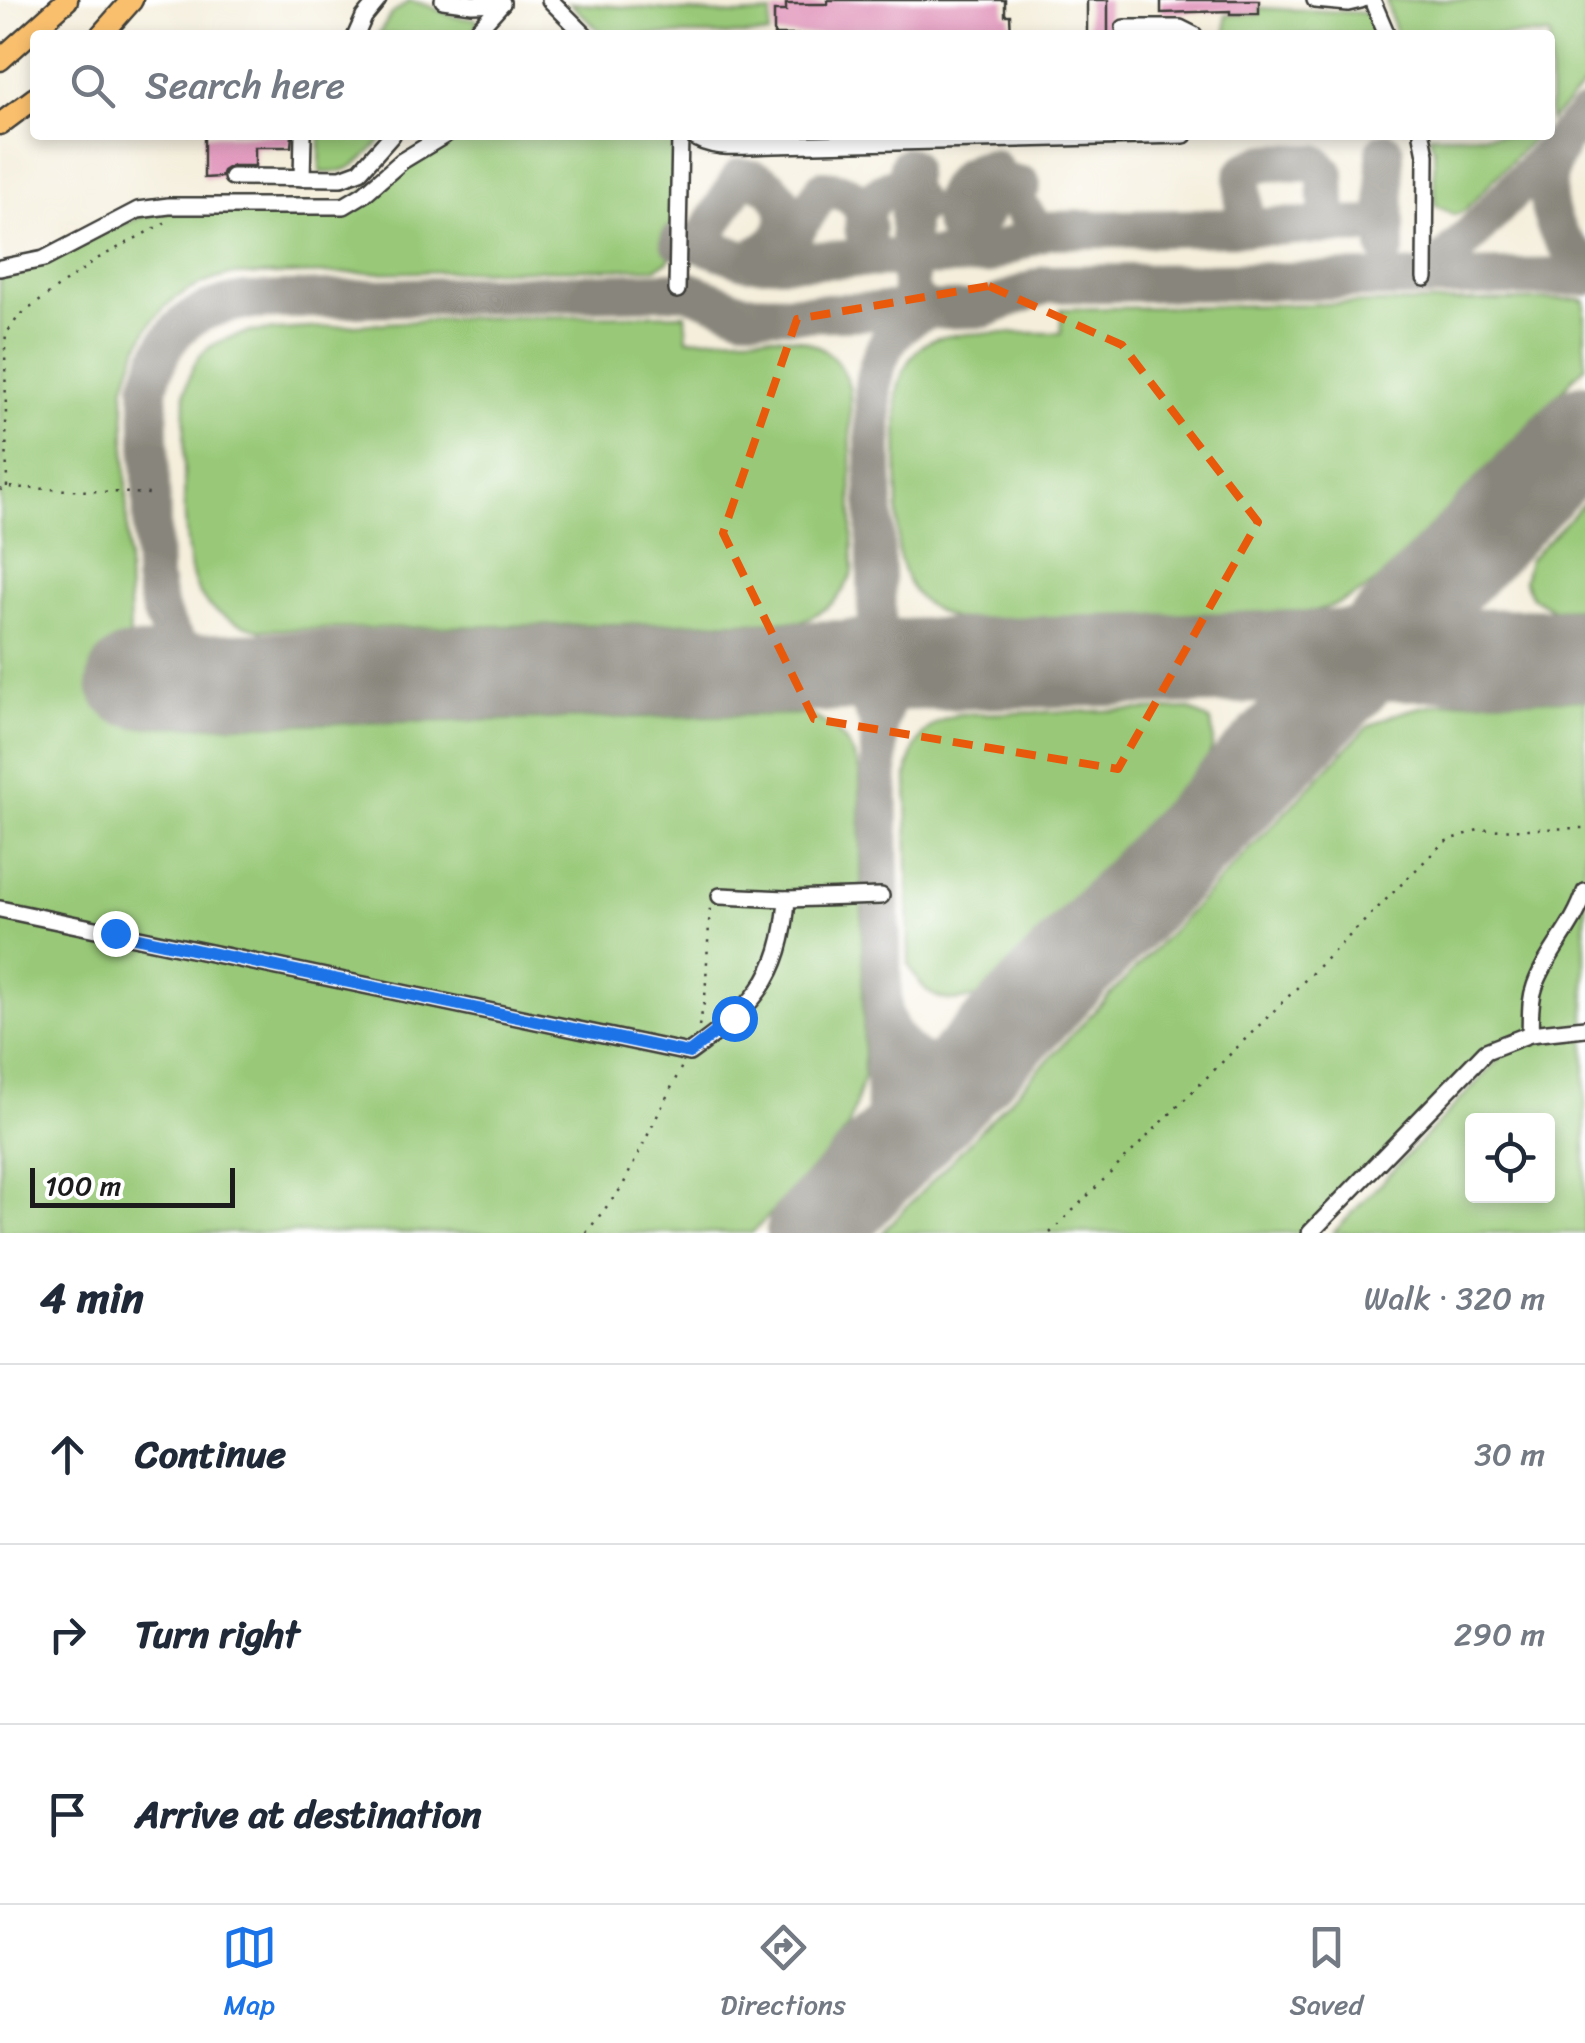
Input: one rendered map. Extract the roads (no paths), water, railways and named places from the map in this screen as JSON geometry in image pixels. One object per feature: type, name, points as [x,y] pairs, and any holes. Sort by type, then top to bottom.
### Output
[{"type":"main road","points":[[34,30],[67,0]]},
{"type":"main road","points":[[105,30],[132,0]]},
{"type":"main road","points":[[0,60],[30,33]]},
{"type":"main road","points":[[0,124],[30,102]]},
{"type":"lane","points":[[358,30],[378,0]]},
{"type":"lane","points":[[443,0],[472,4],[504,1]]},
{"type":"lane","points":[[550,0],[580,30]]},
{"type":"lane","points":[[1315,0],[1362,0]]},
{"type":"lane","points":[[1372,0],[1384,30]]},
{"type":"lane","points":[[478,30],[504,1]]},
{"type":"lane","points":[[1124,28],[1184,30]]},
{"type":"lane","points":[[302,178],[304,140]]},
{"type":"lane","points":[[232,177],[341,178],[360,171],[388,140]]},
{"type":"lane","points":[[0,268],[44,259],[138,210],[169,206],[344,206],[402,161],[437,140]]},
{"type":"lane","points":[[677,290],[680,140]]},
{"type":"lane","points":[[697,140],[712,145],[826,140]]},
{"type":"lane","points":[[1422,140],[1427,197],[1425,278]]},
{"type":"lane","points":[[1530,1034],[1536,981],[1570,929],[1585,892]]},
{"type":"lane","points":[[720,896],[882,896]]},
{"type":"lane","points":[[0,909],[689,1053],[750,1003],[769,977],[785,933],[787,899]]},
{"type":"lane","points":[[1310,1233],[1478,1058],[1508,1040],[1585,1028]]}]
